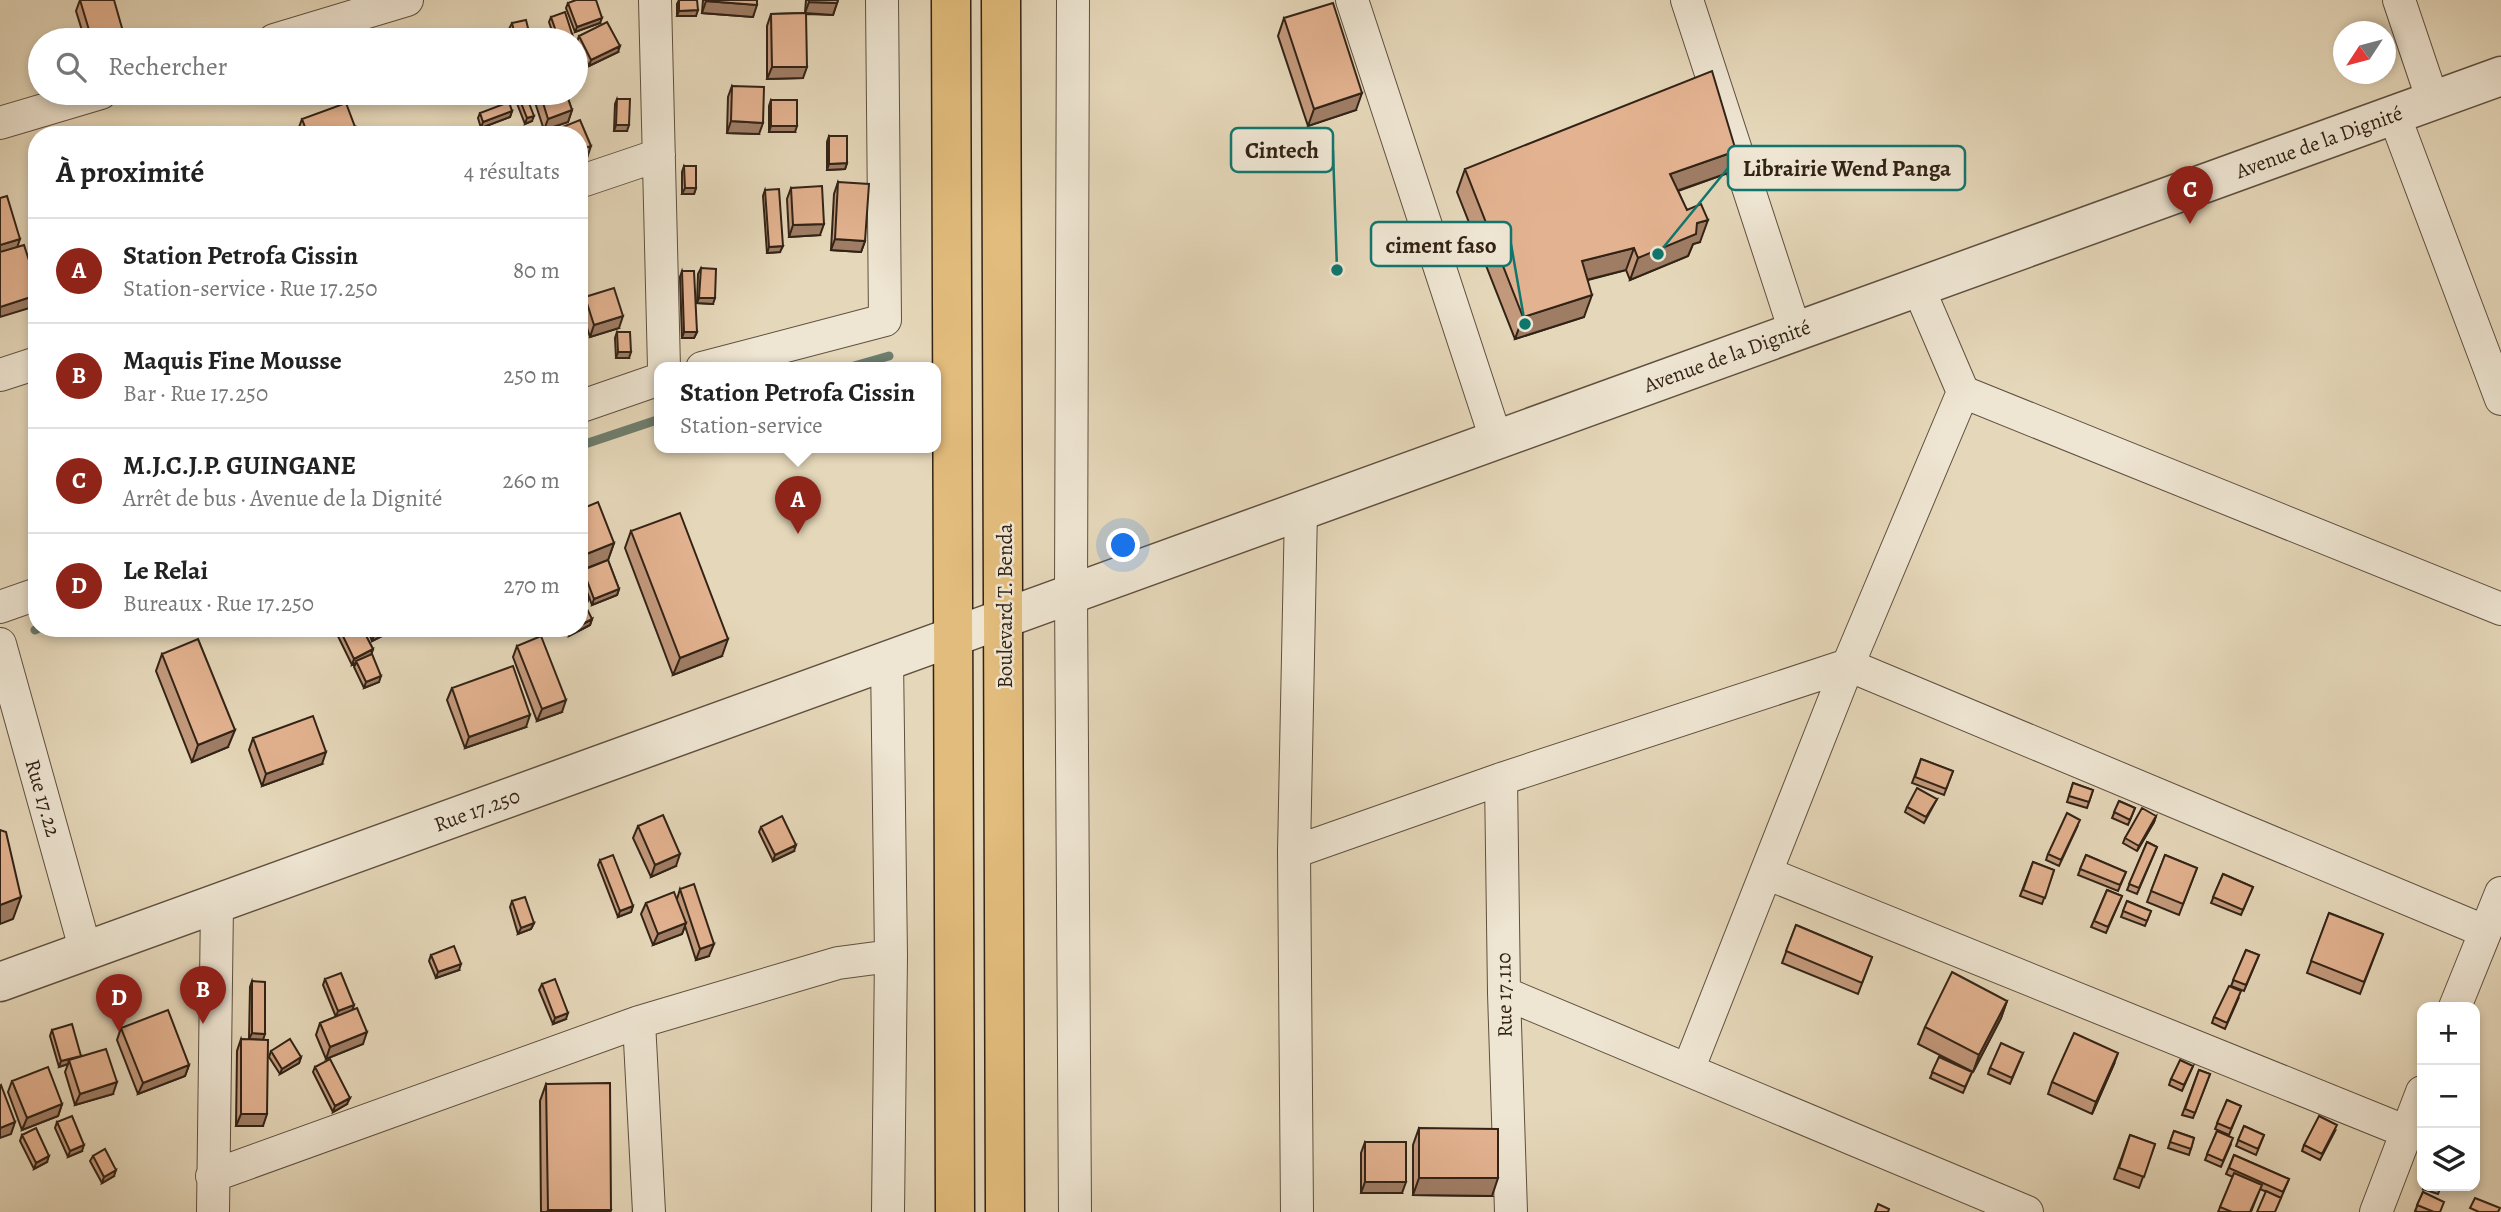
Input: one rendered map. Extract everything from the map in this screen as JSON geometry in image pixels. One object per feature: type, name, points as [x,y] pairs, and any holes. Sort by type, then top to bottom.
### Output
[{"type":"highway","points":[[950,0],[955,1212]]},
{"type":"highway","name":"Boulevard T. Benda","points":[[1001,0],[1000,310],[1006,617],[1005,1212]]},
{"type":"street","points":[[314,28],[407,0]]},
{"type":"street","points":[[655,0],[664,362]]},
{"type":"street","points":[[725,362],[885,320],[882,0]]},
{"type":"street","points":[[1073,0],[1071,593],[1075,1212]]},
{"type":"street","points":[[1352,0],[1496,439]]},
{"type":"street","points":[[1687,0],[1796,331]]},
{"type":"street","points":[[2399,0],[2433,101]]},
{"type":"street","name":"Avenue de la Dignité","points":[[953,636],[2501,76]]},
{"type":"street","points":[[0,123],[61,105]]},
{"type":"street","points":[[2394,115],[2501,399]]},
{"type":"street","points":[[588,179],[659,155]]},
{"type":"street","points":[[1918,287],[1963,392],[2501,609]]},
{"type":"street","points":[[0,375],[28,366]]},
{"type":"street","points":[[588,404],[654,381]]},
{"type":"street","points":[[1688,1069],[1847,665],[1963,392]]},
{"type":"street","points":[[1297,1212],[1294,852],[1301,510]]},
{"type":"street","points":[[0,607],[28,597]]},
{"type":"street","name":"Rue 17.250","points":[[0,982],[953,636]]},
{"type":"street","name":"Rue 17.22","points":[[0,644],[86,952]]},
{"type":"street","points":[[887,660],[891,956],[888,1212]]},
{"type":"street","points":[[1294,852],[1501,779],[1847,665],[2484,931]]},
{"type":"street","name":"Rue 17.110","points":[[1501,779],[1511,1212]]},
{"type":"street","points":[[1766,873],[2407,1132]]},
{"type":"street","points":[[2457,1002],[2501,893]]},
{"type":"street","points":[[213,1212],[216,904]]},
{"type":"street","points":[[212,1176],[639,1022],[838,963],[891,956]]},
{"type":"street","points":[[1504,993],[2027,1212]]},
{"type":"street","points":[[639,1022],[649,1212]]},
{"type":"street","points":[[2376,1212],[2417,1105]]},
{"type":"building","points":[[80,0],[114,0],[122,28],[88,28]]},
{"type":"building","points":[[576,0],[596,0],[602,18],[577,27],[568,3]]},
{"type":"building","points":[[679,0],[697,0],[698,10],[679,11]]},
{"type":"building","points":[[757,0],[757,5],[706,1]]},
{"type":"building","points":[[809,0],[838,0],[837,3]]},
{"type":"building","points":[[1333,3],[1362,93],[1314,109],[1284,18]]},
{"type":"building","points":[[565,12],[570,28],[555,28],[551,17]]},
{"type":"building","points":[[806,13],[807,67],[772,67],[771,14]]},
{"type":"building","points":[[526,20],[528,28],[513,28],[512,23]]},
{"type":"building","points":[[607,22],[620,46],[591,60],[588,54],[588,32]]},
{"type":"building","points":[[1712,71],[1736,151],[1670,174],[1687,210],[1701,204],[1708,220],[1697,223],[1696,234],[1638,258],[1634,248],[1582,261],[1592,295],[1523,317],[1465,169]]},
{"type":"building","points":[[732,86],[764,87],[763,123],[731,121]]},
{"type":"building","points":[[617,99],[630,99],[629,125],[616,125]]},
{"type":"building","points":[[771,100],[797,100],[797,126],[771,126]]},
{"type":"building","points":[[347,105],[355,126],[305,126],[302,119]]},
{"type":"building","points":[[501,105],[510,105],[512,111],[483,122],[480,113]]},
{"type":"building","points":[[522,105],[530,105],[534,116],[527,118]]},
{"type":"building","points":[[544,105],[570,105],[572,110],[548,119]]},
{"type":"building","points":[[580,120],[583,126],[565,126]]},
{"type":"building","points":[[829,136],[847,136],[847,163],[829,164]]},
{"type":"building","points":[[684,166],[696,166],[696,188],[685,188]]},
{"type":"building","points":[[838,182],[869,184],[865,241],[835,239]]},
{"type":"building","points":[[822,186],[824,224],[793,225],[791,188]]},
{"type":"building","points":[[779,189],[783,246],[769,247],[765,190]]},
{"type":"building","points":[[7,196],[20,239],[0,245],[0,198]]},
{"type":"building","points":[[24,245],[28,257],[28,298],[0,307],[0,252]]},
{"type":"building","points":[[701,268],[716,269],[715,298],[699,298]]},
{"type":"building","points":[[682,271],[694,271],[697,332],[684,332]]},
{"type":"building","points":[[614,288],[623,316],[594,325],[588,296]]},
{"type":"building","points":[[617,332],[630,332],[631,352],[618,352]]},
{"type":"building","points":[[598,502],[614,543],[588,553],[588,506]]},
{"type":"building","points":[[680,513],[728,639],[680,658],[631,531]]},
{"type":"building","points":[[608,560],[619,589],[594,599],[588,583],[588,568]]},
{"type":"building","points":[[343,637],[367,637],[373,649],[354,659]]},
{"type":"building","points":[[541,637],[566,700],[542,709],[517,646]]},
{"type":"building","points":[[198,639],[235,730],[198,745],[162,654]]},
{"type":"building","points":[[372,654],[381,676],[366,682],[356,661]]},
{"type":"building","points":[[513,666],[530,715],[469,737],[452,688]]},
{"type":"building","points":[[313,716],[326,752],[266,774],[253,738]]},
{"type":"building","points":[[1921,759],[1953,771],[1946,789],[1915,777]]},
{"type":"building","points":[[2073,783],[2093,790],[2089,802],[2069,796]]},
{"type":"building","points":[[1917,788],[1937,799],[1926,817],[1907,807]]},
{"type":"building","points":[[2119,801],[2135,808],[2130,820],[2114,812]]},
{"type":"building","points":[[2142,808],[2156,816],[2139,846],[2125,838]]},
{"type":"building","points":[[2067,813],[2080,820],[2061,860],[2048,854]]},
{"type":"building","points":[[663,815],[680,854],[655,865],[638,826]]},
{"type":"building","points":[[782,816],[796,845],[775,855],[761,827]]},
{"type":"building","points":[[0,830],[6,832],[21,897],[0,905]]},
{"type":"building","points":[[2147,842],[2157,847],[2139,888],[2129,884]]},
{"type":"building","points":[[613,855],[633,906],[620,911],[600,860]]},
{"type":"building","points":[[2086,855],[2126,872],[2120,885],[2080,869]]},
{"type":"building","points":[[2165,855],[2197,868],[2183,904],[2151,891]]},
{"type":"building","points":[[2033,862],[2054,870],[2045,898],[2023,890]]},
{"type":"building","points":[[2223,874],[2253,887],[2243,910],[2213,897]]},
{"type":"building","points":[[694,884],[714,944],[700,949],[680,889]]},
{"type":"building","points":[[2107,890],[2122,896],[2108,927],[2094,921]]},
{"type":"building","points":[[674,892],[686,923],[658,934],[646,903]]},
{"type":"building","points":[[525,897],[534,923],[521,928],[512,901]]},
{"type":"building","points":[[2127,901],[2151,911],[2147,921],[2123,911]]},
{"type":"building","points":[[2329,913],[2383,934],[2364,982],[2311,961]]},
{"type":"building","points":[[1796,925],[1872,957],[1862,983],[1786,951]]},
{"type":"building","points":[[454,946],[461,964],[438,972],[431,955]]},
{"type":"building","points":[[2246,950],[2259,955],[2246,985],[2233,980]]},
{"type":"building","points":[[1952,972],[2007,1001],[1979,1055],[1925,1027]]},
{"type":"building","points":[[341,973],[354,1005],[338,1011],[325,979]]},
{"type":"building","points":[[555,979],[568,1013],[555,1018],[542,984]]},
{"type":"building","points":[[252,981],[265,982],[265,1034],[252,1033]]},
{"type":"building","points":[[2229,986],[2241,991],[2227,1023],[2214,1017]]},
{"type":"building","points":[[357,1008],[367,1032],[330,1047],[320,1023]]},
{"type":"building","points":[[168,1010],[189,1065],[143,1083],[121,1028]]},
{"type":"building","points":[[72,1024],[81,1056],[61,1061],[52,1030]]},
{"type":"building","points":[[2074,1033],[2118,1053],[2096,1102],[2052,1082]]},
{"type":"building","points":[[241,1039],[268,1040],[267,1114],[241,1114]]},
{"type":"building","points":[[290,1039],[301,1057],[282,1069],[271,1051]]},
{"type":"building","points":[[2001,1043],[2023,1053],[2012,1078],[1990,1068]]},
{"type":"building","points":[[106,1049],[117,1082],[80,1094],[69,1060]]},
{"type":"building","points":[[1939,1057],[1972,1072],[1965,1087],[1932,1072]]},
{"type":"building","points":[[330,1059],[350,1098],[335,1106],[315,1067]]},
{"type":"building","points":[[2180,1060],[2193,1066],[2184,1085],[2171,1079]]},
{"type":"building","points":[[48,1067],[62,1104],[27,1118],[12,1081]]},
{"type":"building","points":[[2199,1070],[2210,1074],[2195,1113],[2185,1109]]},
{"type":"building","points":[[610,1083],[611,1210],[548,1210],[546,1084]]},
{"type":"building","points":[[0,1086],[15,1122],[0,1128]]},
{"type":"building","points":[[2227,1100],[2241,1106],[2231,1129],[2217,1123]]},
{"type":"building","points":[[72,1116],[84,1145],[70,1151],[57,1122]]},
{"type":"building","points":[[2319,1116],[2337,1125],[2322,1154],[2304,1145]]},
{"type":"building","points":[[2244,1126],[2264,1135],[2258,1149],[2238,1140]]},
{"type":"building","points":[[36,1128],[49,1156],[36,1163],[22,1135]]},
{"type":"building","points":[[1419,1128],[1498,1129],[1498,1178],[1419,1178]]},
{"type":"building","points":[[2174,1131],[2194,1138],[2191,1149],[2170,1142]]},
{"type":"building","points":[[2217,1131],[2233,1138],[2223,1161],[2207,1154]]},
{"type":"building","points":[[2130,1135],[2155,1144],[2144,1177],[2119,1168]]},
{"type":"building","points":[[1365,1142],[1406,1142],[1406,1182],[1365,1182]]},
{"type":"building","points":[[105,1149],[116,1170],[104,1177],[93,1156]]},
{"type":"building","points":[[2234,1155],[2289,1179],[2283,1192],[2229,1168]]},
{"type":"building","points":[[2234,1173],[2262,1185],[2250,1212],[2232,1212],[2220,1207]]},
{"type":"building","points":[[2266,1191],[2281,1198],[2275,1212],[2257,1212]]},
{"type":"building","points":[[2423,1192],[2444,1202],[2440,1212],[2417,1205]]},
{"type":"building","points":[[2475,1198],[2500,1208],[2498,1212],[2479,1212],[2470,1208]]},
{"type":"building","points":[[1878,1204],[1889,1209],[1888,1212],[1875,1212]]},
{"type":"waterway","points":[[868,362],[889,356]]},
{"type":"waterway","points":[[588,443],[654,421]]},
{"type":"place","name":"M.J.C.J.P. GUINGANE","points":[[2190,224]]},
{"type":"place","name":"Librairie Wend Panga","points":[[1658,254]]},
{"type":"place","name":"Cintech","points":[[1337,270]]},
{"type":"place","name":"ciment faso","points":[[1525,324]]},
{"type":"place","name":"Station Petrofa Cissin","points":[[798,534]]},
{"type":"place","name":"Maquis Fine Mousse","points":[[203,1024]]},
{"type":"place","name":"Le Relai","points":[[119,1032]]}]
